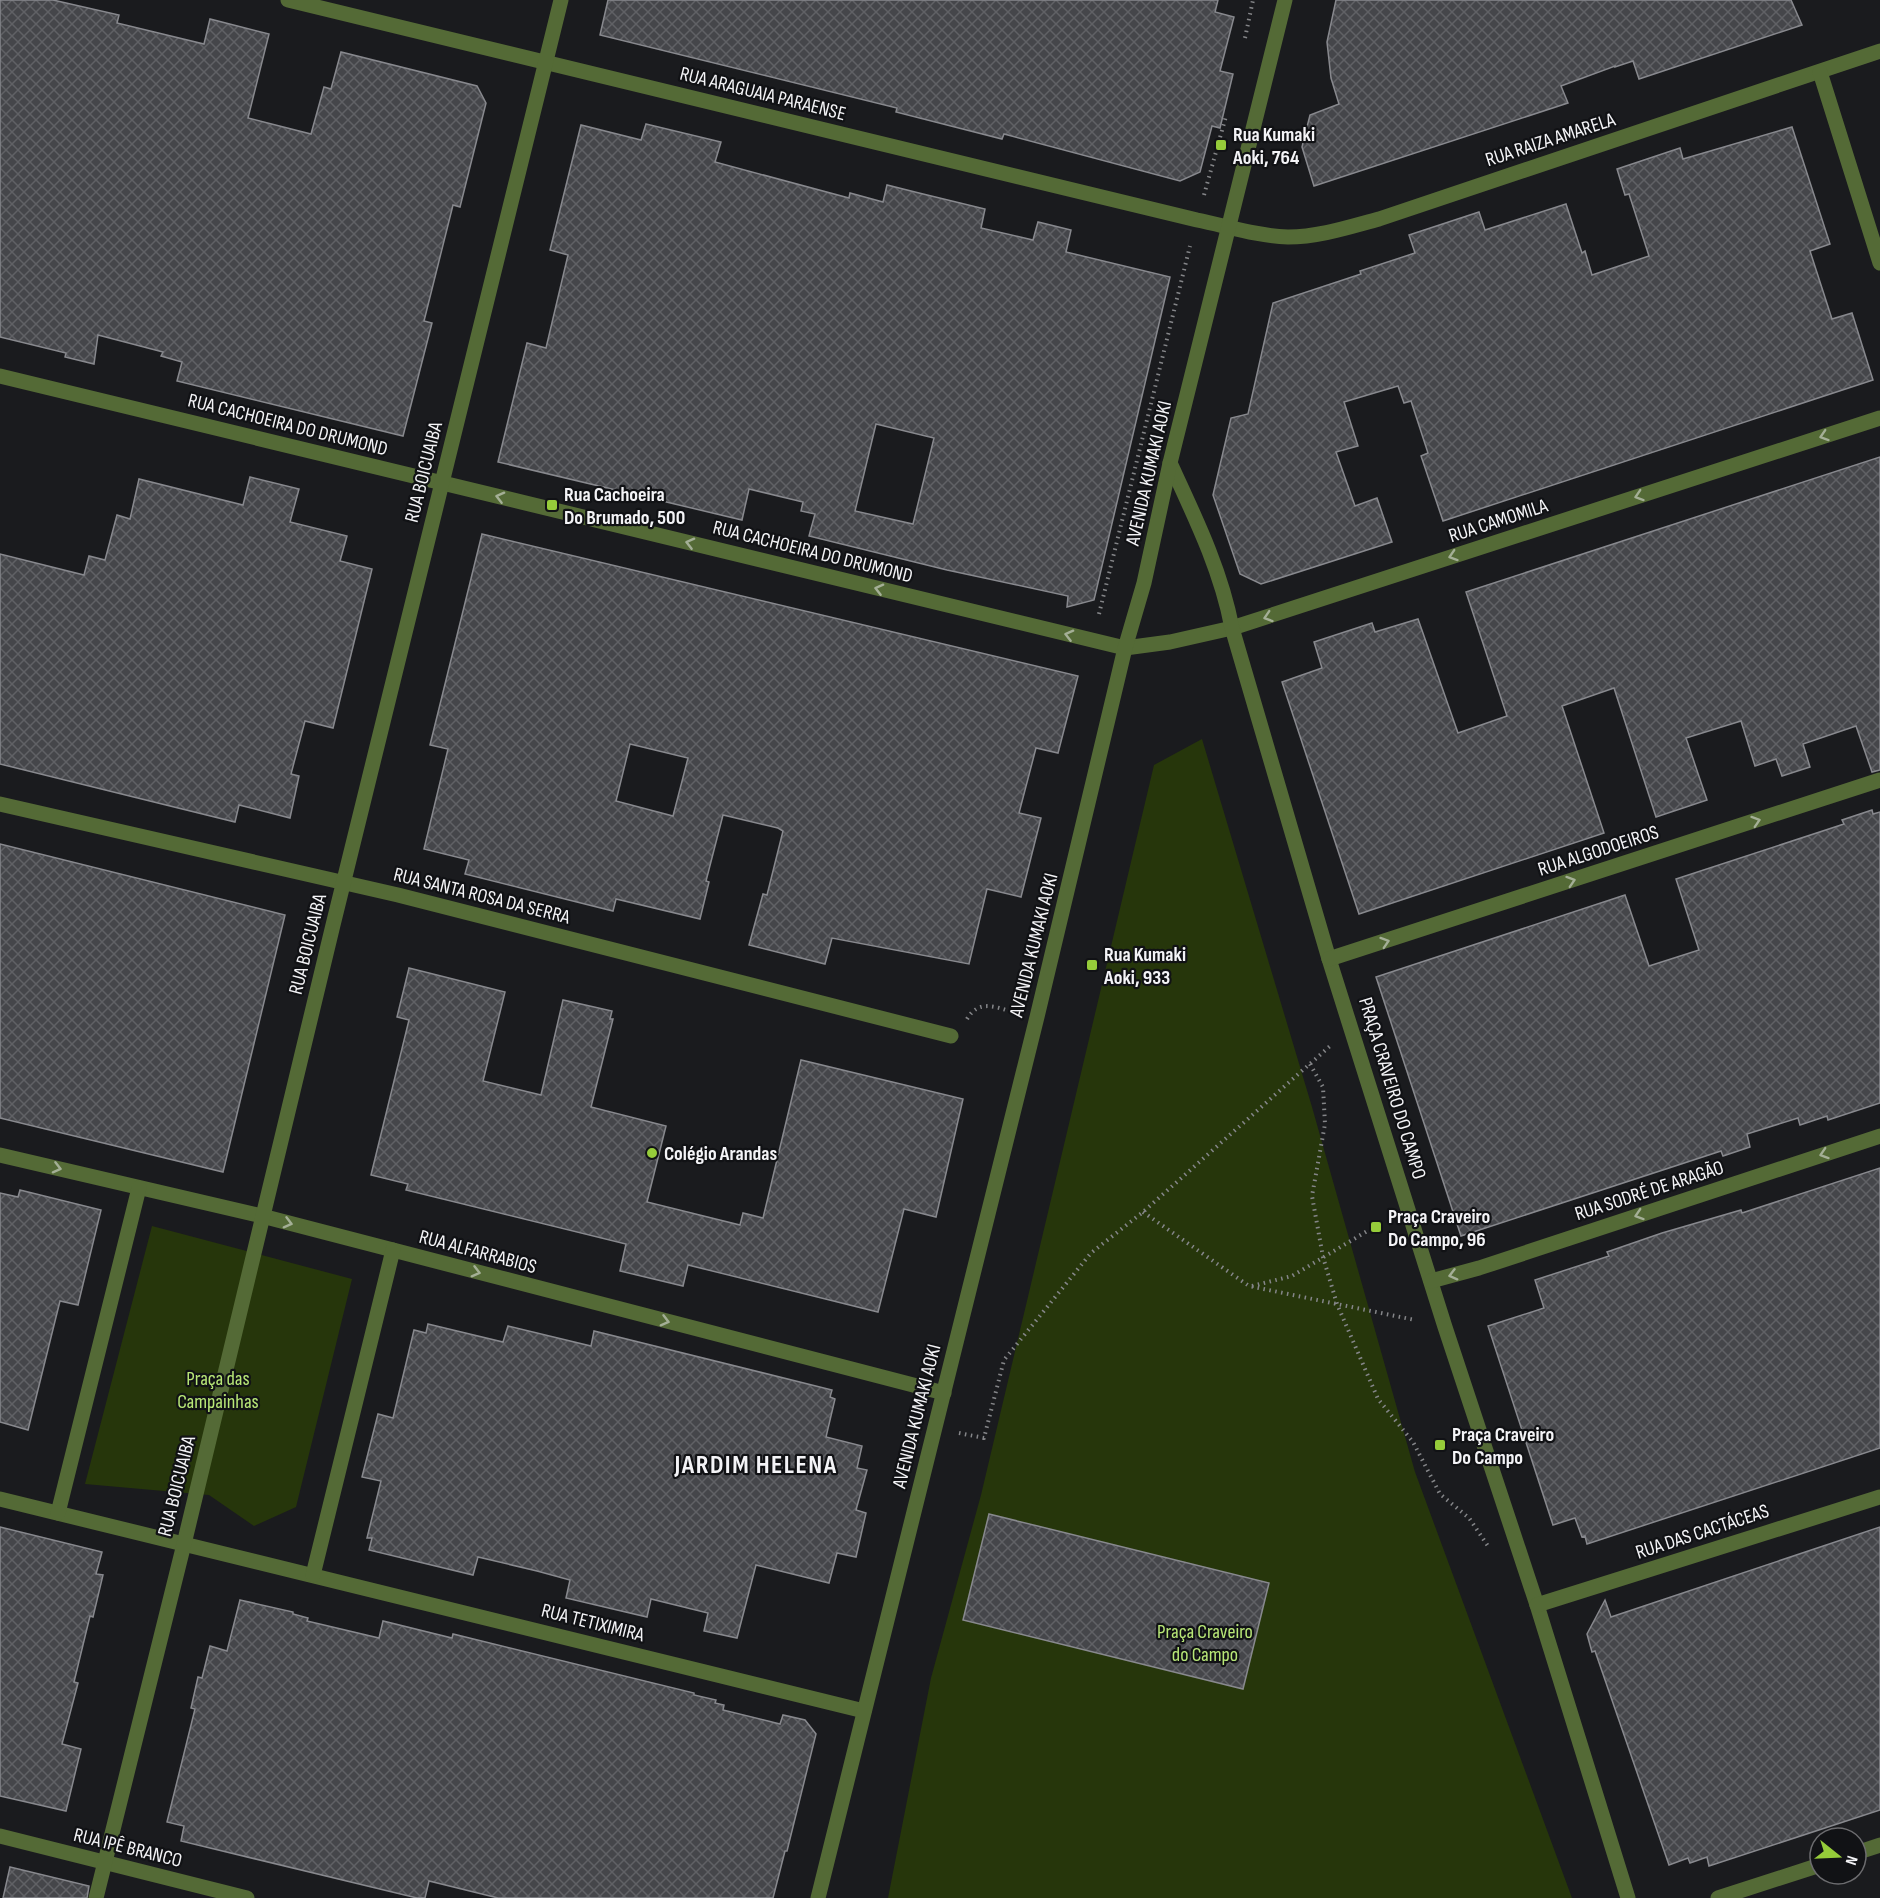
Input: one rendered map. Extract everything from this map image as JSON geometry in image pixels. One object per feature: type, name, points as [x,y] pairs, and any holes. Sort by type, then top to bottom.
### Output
[{"type":"street","name":"RUA ARAGUAIA PARAENSE","points":[[288,0],[1229,227]]},
{"type":"street","name":"RUA BOICUAIBA","points":[[96,1898],[561,0]]},
{"type":"street","name":"AVENIDA KUMAKI AOKI","points":[[818,1898],[1037,1017],[1125,648],[1144,583],[1170,463],[1285,0]]},
{"type":"street","name":"RUA RAIZA AMARELA","points":[[1229,227],[1260,234],[1289,237],[1332,231],[1379,219],[1880,51]]},
{"type":"street","points":[[1820,72],[1880,263]]},
{"type":"street","name":"RUA CACHOEIRA DO DRUMOND","points":[[0,376],[1125,648]]},
{"type":"street","name":"RUA CAMOMILA","points":[[1125,648],[1170,642],[1232,628],[1880,418]]},
{"type":"street","name":"PRAÇA CRAVEIRO DO CAMPO","points":[[1170,463],[1219,574],[1232,628],[1329,959],[1445,1327],[1537,1605],[1628,1898]]},
{"type":"street","name":"RUA ALGODOEIROS","points":[[1329,959],[1880,780]]},
{"type":"street","name":"RUA SANTA ROSA DA SERRA","points":[[0,804],[410,897],[951,1036]]},
{"type":"street","name":"RUA SODRÉ DE ARAGÃO","points":[[1431,1281],[1490,1264],[1880,1136]]},
{"type":"street","name":"RUA ALFARRABIOS","points":[[0,1155],[262,1216],[944,1393]]},
{"type":"street","points":[[58,1513],[139,1188]]},
{"type":"street","points":[[0,1498],[313,1575],[393,1250]]},
{"type":"street","name":"RUA DAS CACTÁCEAS","points":[[1537,1605],[1880,1497]]},
{"type":"street","name":"RUA TETIXIMIRA","points":[[313,1575],[864,1711]]},
{"type":"street","name":"RUA IPÊ BRANCO","points":[[0,1836],[247,1898]]},
{"type":"street","points":[[1718,1898],[1808,1869]]},
{"type":"path","points":[[1244,45],[1253,0]]},
{"type":"path","points":[[1203,198],[1227,111]]},
{"type":"path","points":[[1098,621],[1180,282]]},
{"type":"path","points":[[951,1036],[959,1032],[972,1011],[987,1005],[1037,1017]]},
{"type":"path","points":[[935,1428],[984,1438],[1004,1360],[1091,1253],[1143,1212],[1351,1028]]},
{"type":"path","points":[[1310,1064],[1323,1087],[1324,1124],[1312,1196],[1323,1257],[1337,1304],[1378,1399],[1413,1442],[1440,1494],[1469,1518],[1490,1550]]},
{"type":"path","points":[[1249,1286],[1292,1276],[1408,1206]]},
{"type":"path","points":[[1143,1212],[1249,1286],[1445,1327]]},
{"type":"green space","name":"Praça Craveiro do Campo","points":[[1202,739],[1312,1107],[1415,1472],[1572,1898],[888,1898],[931,1678],[981,1495],[1154,765]]},
{"type":"green space","name":"Praça das Campainhas","points":[[152,1226],[352,1279],[296,1507],[254,1526],[209,1495],[85,1484]]},
{"type":"building","points":[[0,0],[53,0],[119,15],[117,23],[204,44],[210,19],[269,34],[248,118],[311,134],[324,87],[331,89],[341,52],[477,86],[486,103],[460,207],[453,205],[424,321],[432,323],[403,436],[177,381],[182,362],[161,356],[163,352],[98,335],[94,364],[65,357],[66,353],[0,337]]},
{"type":"building","points":[[608,0],[1218,0],[1215,12],[1234,17],[1220,71],[1233,74],[1220,128],[1212,126],[1200,172],[1180,181],[1004,134],[1002,139],[896,112],[897,108],[600,35]]},
{"type":"building","points":[[1336,0],[1791,0],[1802,25],[1639,79],[1633,61],[1615,66],[1561,86],[1568,103],[1314,186],[1302,147],[1310,115],[1339,104],[1331,78],[1327,42]]},
{"type":"building","points":[[646,124],[721,142],[715,162],[849,198],[850,193],[883,202],[887,185],[985,209],[981,228],[1033,240],[1038,222],[1071,230],[1066,252],[1170,277],[1094,600],[1067,607],[1068,596],[947,570],[809,536],[815,514],[801,511],[803,502],[749,489],[742,520],[498,462],[527,343],[546,348],[568,255],[550,250],[581,125],[641,140]],"holes":[[[876,424],[934,438],[913,524],[855,511]]]},
{"type":"building","points":[[1792,127],[1830,244],[1810,251],[1832,319],[1852,313],[1873,380],[1443,521],[1421,456],[1428,453],[1411,401],[1404,403],[1398,386],[1344,402],[1358,446],[1336,452],[1355,506],[1377,498],[1392,542],[1261,584],[1240,574],[1213,495],[1231,418],[1248,414],[1273,303],[1361,274],[1360,271],[1415,253],[1409,235],[1479,212],[1485,230],[1566,204],[1582,253],[1585,251],[1592,275],[1649,256],[1629,194],[1625,195],[1617,169],[1680,148],[1683,159]]},
{"type":"building","points":[[1880,457],[1880,770],[1872,772],[1856,726],[1803,744],[1810,767],[1782,776],[1776,759],[1755,766],[1741,721],[1686,738],[1707,800],[1656,817],[1614,688],[1562,706],[1604,833],[1359,914],[1282,682],[1322,668],[1314,642],[1372,623],[1375,632],[1418,619],[1458,733],[1507,716],[1466,592]]},
{"type":"building","points":[[250,477],[299,489],[290,522],[347,536],[340,561],[372,569],[333,728],[305,721],[291,774],[299,776],[290,818],[239,805],[235,822],[0,764],[0,554],[84,575],[89,556],[105,560],[117,515],[130,519],[139,479],[243,505]]},
{"type":"building","points":[[482,534],[1078,676],[1058,753],[1036,748],[1019,813],[1041,818],[1021,897],[987,889],[969,964],[832,938],[825,964],[749,945],[763,894],[767,895],[783,831],[723,815],[706,881],[709,882],[700,919],[616,899],[613,911],[465,874],[469,860],[424,849],[448,749],[430,745]],"holes":[[[630,744],[688,758],[673,816],[616,801]]]},
{"type":"building","points":[[1872,810],[1873,814],[1880,812],[1880,1103],[1828,1120],[1827,1116],[1800,1125],[1798,1118],[1747,1134],[1750,1147],[1723,1156],[1721,1151],[1461,1236],[1376,977],[1625,895],[1649,966],[1699,950],[1676,879],[1844,824],[1842,820]]},
{"type":"building","points":[[0,844],[285,915],[223,1172],[0,1118]]},
{"type":"building","points":[[409,968],[505,992],[483,1081],[541,1095],[563,1000],[612,1011],[610,1019],[613,1019],[591,1107],[666,1126],[647,1202],[740,1225],[743,1213],[763,1218],[801,1060],[963,1099],[936,1217],[904,1209],[878,1312],[688,1265],[683,1286],[620,1271],[626,1244],[406,1190],[408,1184],[371,1175],[409,1020],[397,1017]]},
{"type":"building","points":[[1880,1168],[1880,1448],[1587,1544],[1575,1518],[1553,1525],[1488,1326],[1544,1308],[1535,1280],[1609,1256],[1607,1252],[1662,1233],[1741,1210],[1742,1213]]},
{"type":"building","points":[[20,1190],[101,1210],[78,1305],[60,1301],[28,1430],[0,1422],[0,1193],[18,1197]]},
{"type":"building","points":[[428,1324],[503,1342],[508,1326],[591,1346],[594,1331],[832,1390],[830,1397],[835,1399],[826,1437],[862,1446],[857,1468],[867,1470],[856,1510],[866,1513],[856,1557],[837,1553],[829,1583],[756,1565],[737,1638],[704,1631],[708,1613],[651,1599],[647,1617],[566,1598],[570,1580],[537,1571],[478,1557],[473,1575],[369,1550],[372,1538],[367,1538],[381,1481],[362,1477],[378,1414],[393,1418],[414,1330],[426,1333]]},
{"type":"building","points":[[989,1514],[1269,1583],[1243,1689],[963,1620]]},
{"type":"building","points":[[0,1527],[102,1552],[96,1574],[103,1575],[93,1617],[90,1616],[74,1682],[78,1683],[62,1744],[81,1749],[66,1811],[0,1796]]},
{"type":"building","points":[[1880,1527],[1880,1810],[1831,1826],[1808,1826],[1808,1834],[1709,1866],[1707,1857],[1690,1863],[1688,1858],[1669,1865],[1595,1651],[1592,1652],[1587,1634],[1605,1600],[1611,1617]]},
{"type":"building","points":[[240,1600],[293,1612],[293,1614],[308,1618],[307,1621],[379,1638],[383,1621],[452,1638],[453,1634],[694,1693],[694,1695],[716,1700],[715,1703],[724,1705],[723,1710],[780,1724],[783,1715],[805,1720],[816,1734],[773,1898],[498,1898],[429,1881],[425,1898],[417,1898],[181,1841],[184,1826],[167,1822],[195,1709],[191,1708],[198,1677],[202,1678],[210,1646],[227,1651]]},
{"type":"building","points":[[10,1867],[89,1886],[87,1898],[3,1898]]},
{"type":"place","name":"Rua Kumaki Aoki, 764","points":[[1221,145]]},
{"type":"place","name":"Rua Cachoeira Do Brumado, 500","points":[[552,505]]},
{"type":"place","name":"Rua Kumaki Aoki, 933","points":[[1092,965]]},
{"type":"place","name":"Colégio Arandas","points":[[652,1153]]},
{"type":"place","name":"Praça Craveiro Do Campo, 96","points":[[1376,1227]]},
{"type":"place","name":"Praça Craveiro Do Campo","points":[[1440,1445]]},
{"type":"district","name":"JARDIM HELENA","points":[[756,1464]]}]
